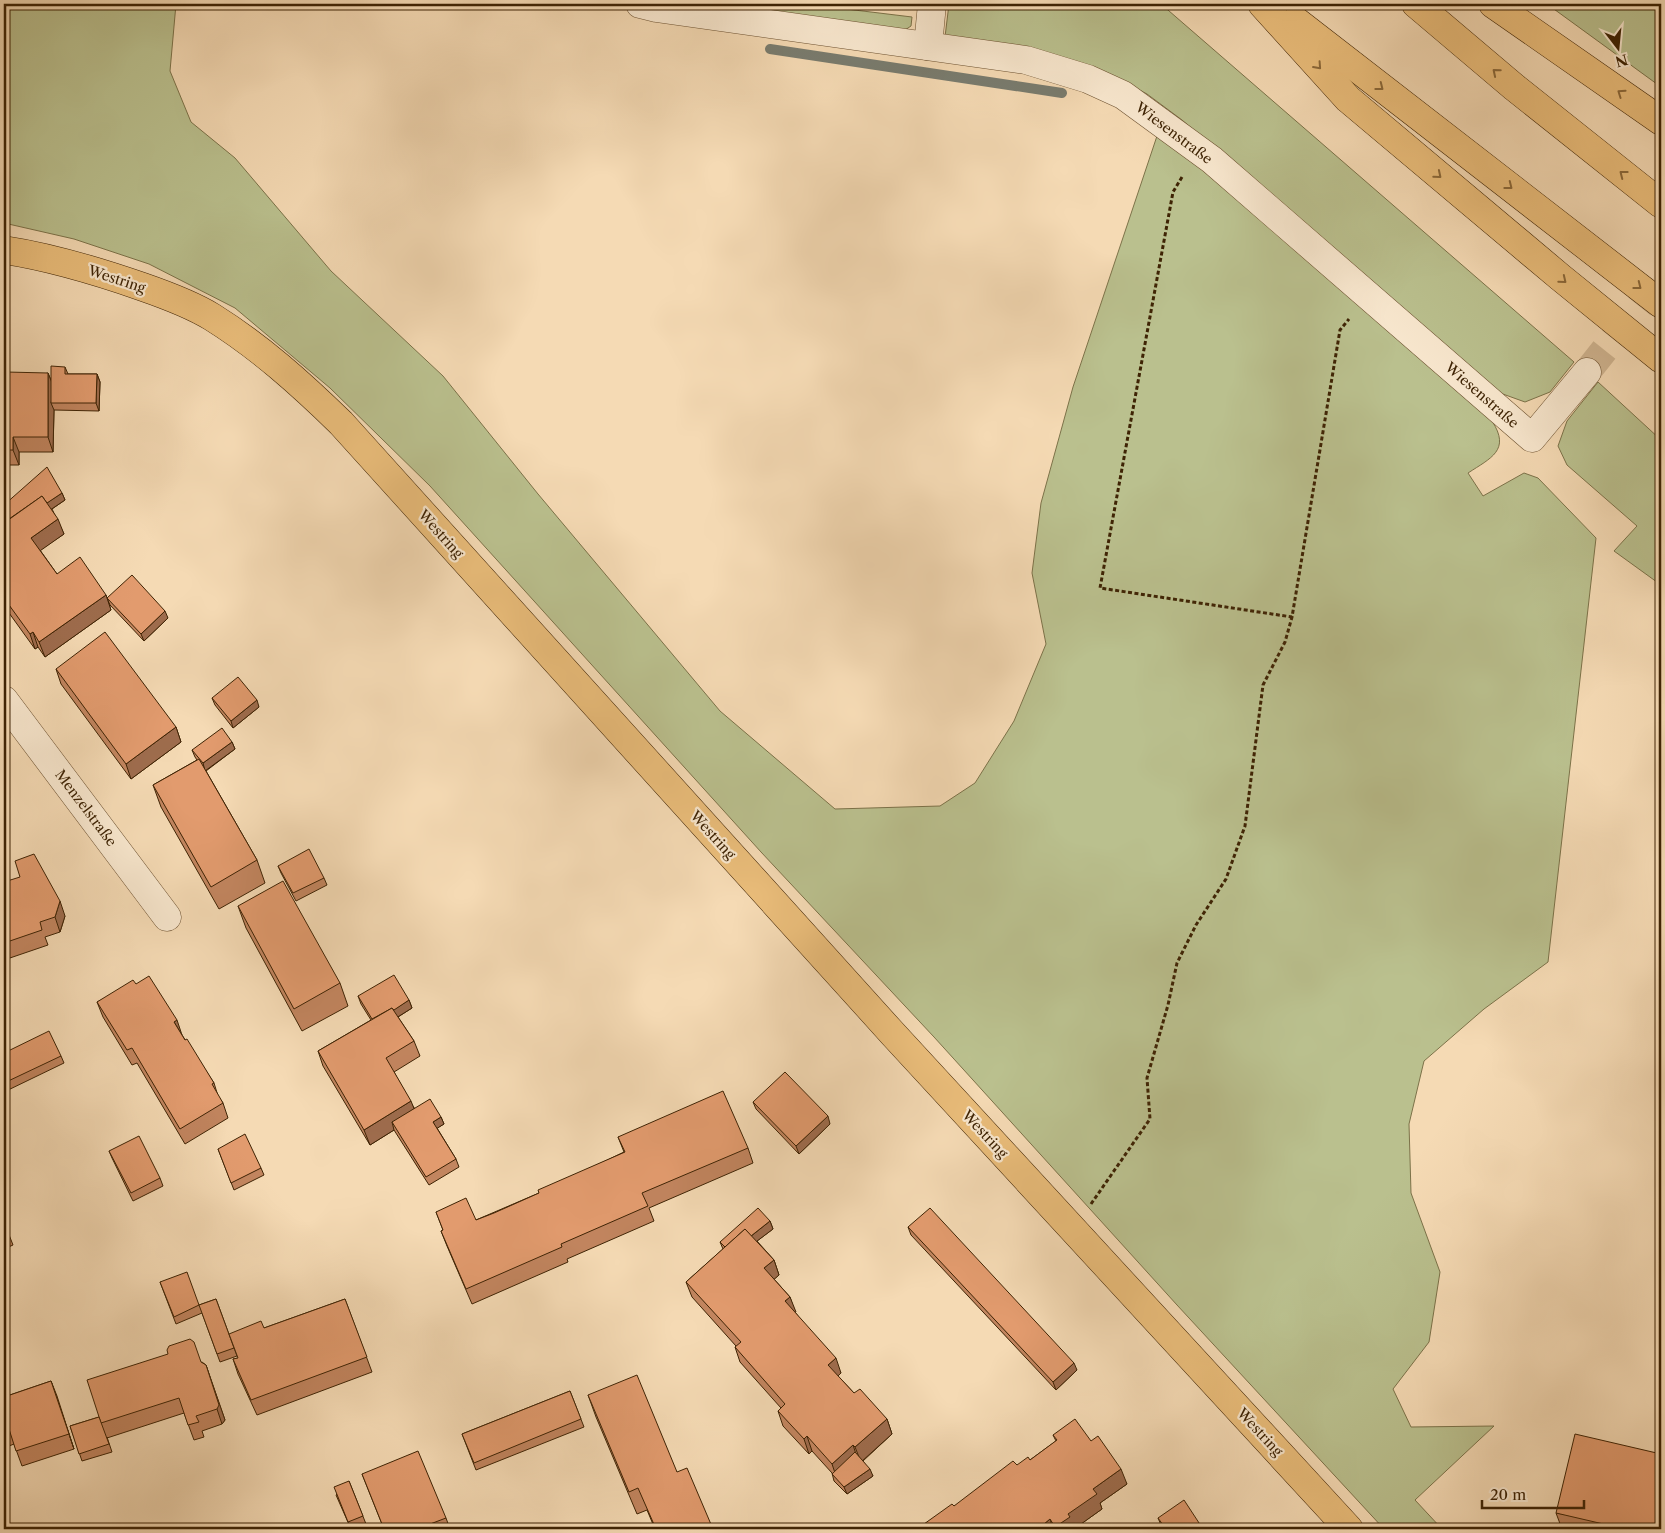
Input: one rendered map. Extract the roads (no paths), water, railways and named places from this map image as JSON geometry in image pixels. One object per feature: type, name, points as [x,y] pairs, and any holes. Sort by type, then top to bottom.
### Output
[{"type":"main road","points":[[1262,4],[1348,99],[1661,359]]},
{"type":"main road","points":[[1273,4],[1661,304]]},
{"type":"main road","points":[[1416,4],[1514,87],[1661,204]]},
{"type":"main road","points":[[1493,4],[1661,121]]},
{"type":"main road","name":"Westring","points":[[4,250],[44,256],[165,295],[211,316],[296,379],[341,422],[893,1034],[1349,1529]]},
{"type":"street","name":"Wiesenstraße","points":[[640,4],[718,10],[928,46],[1026,60],[1088,79],[1123,95],[1198,151],[1532,438],[1587,372]]},
{"type":"street","points":[[928,46],[932,4]]},
{"type":"street","name":"Menzelstraße","points":[[4,700],[167,917]]},
{"type":"waterway","points":[[1656,4],[1661,8]]},
{"type":"waterway","points":[[770,49],[1062,93]]},
{"type":"tunnel","points":[[1587,372],[1661,279]]}]
